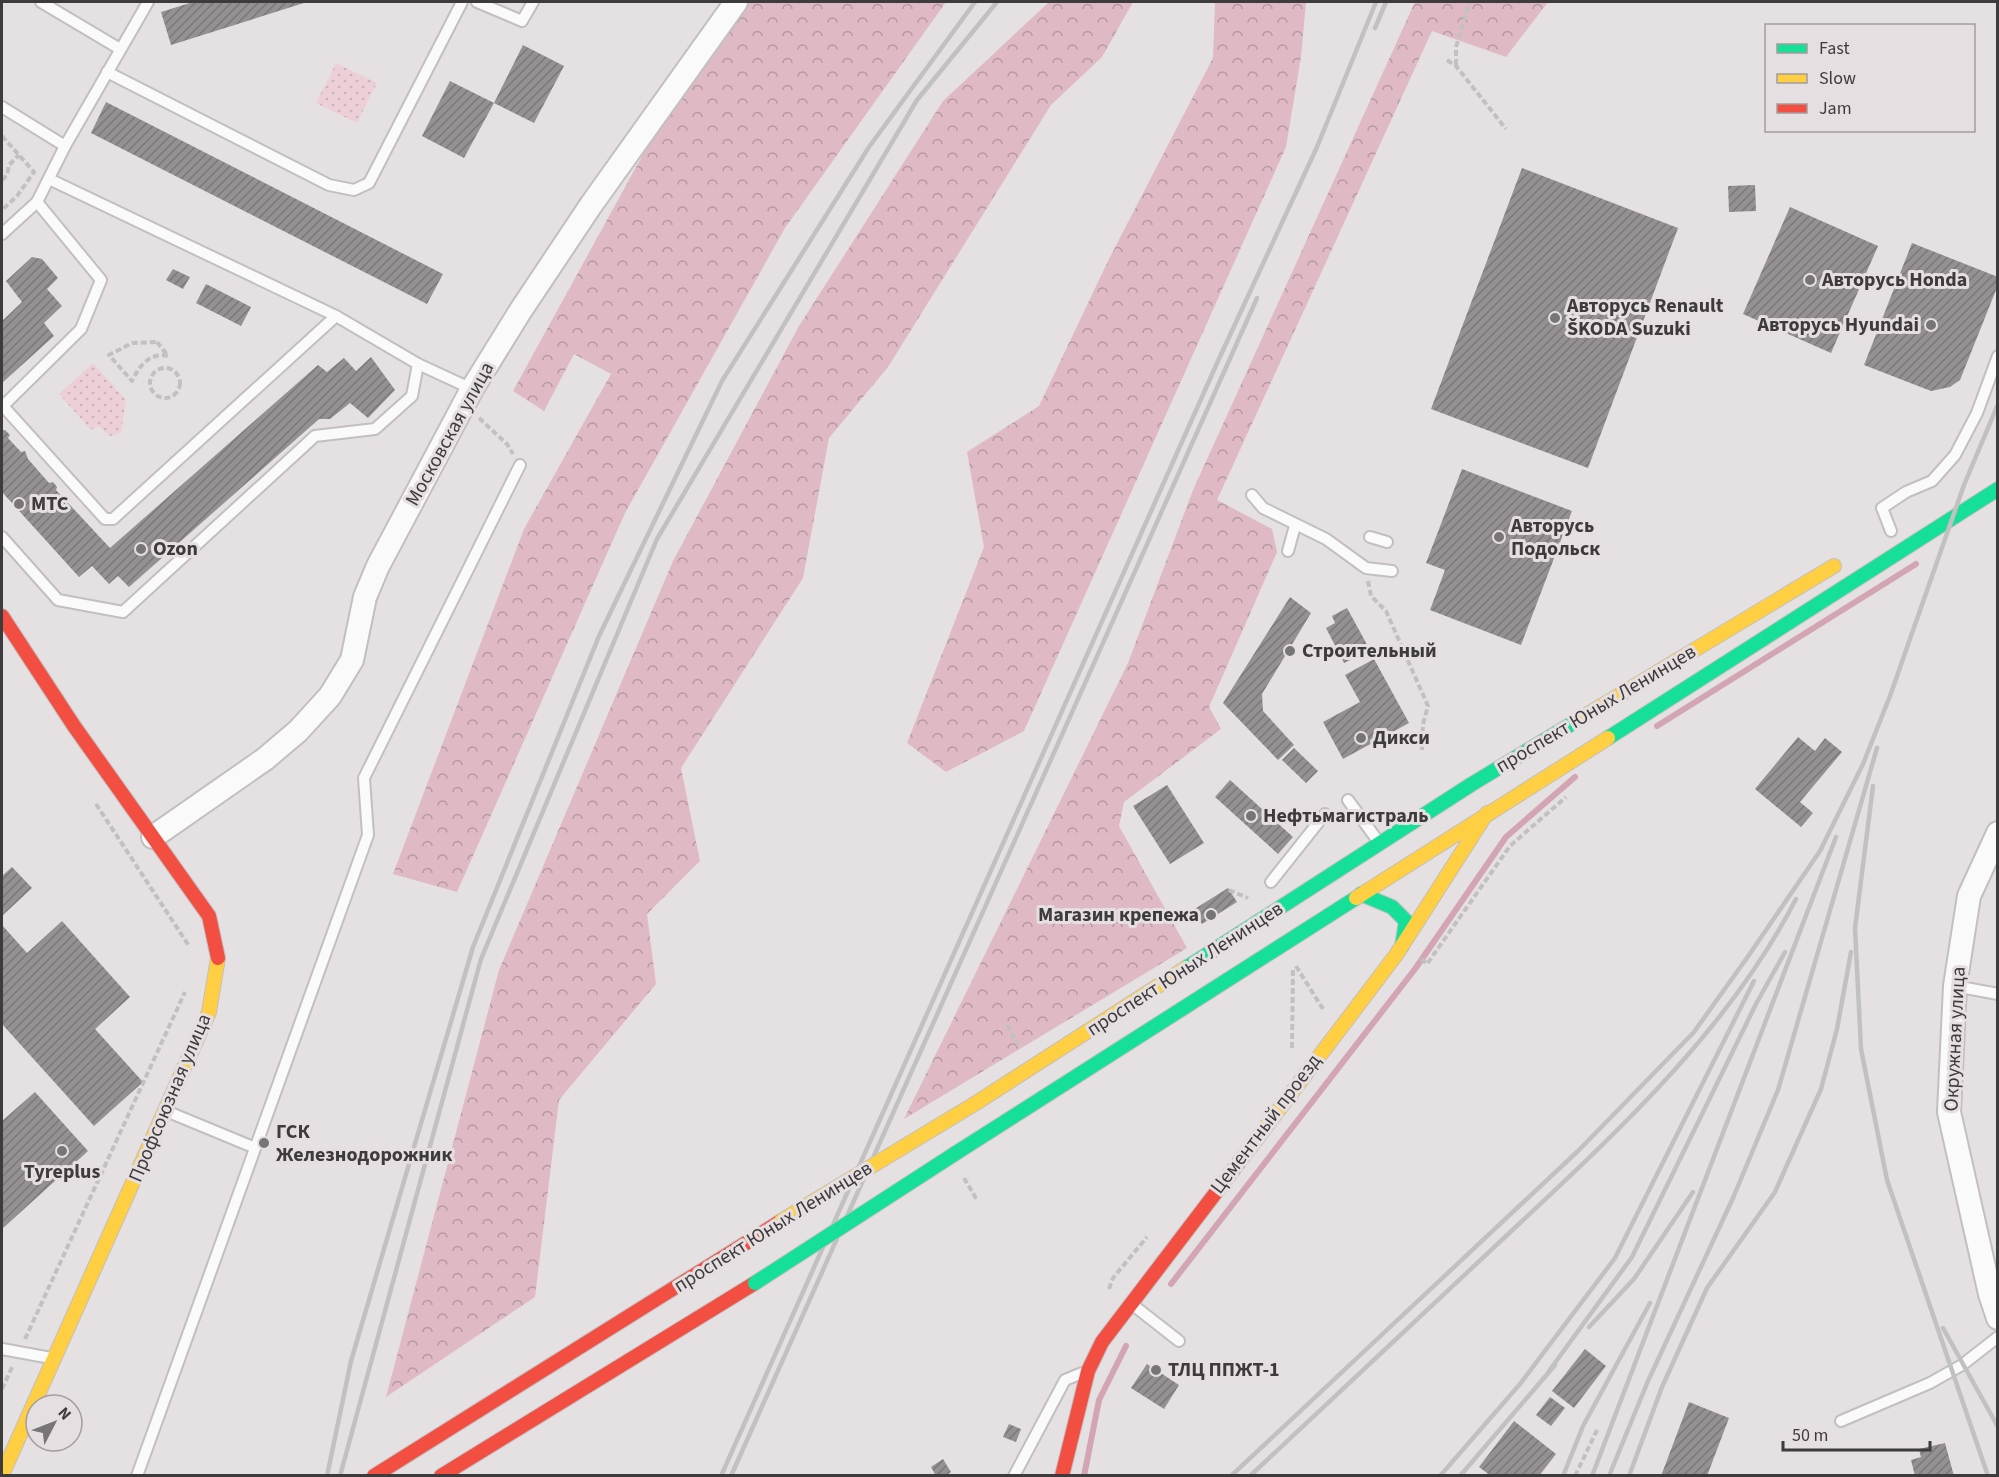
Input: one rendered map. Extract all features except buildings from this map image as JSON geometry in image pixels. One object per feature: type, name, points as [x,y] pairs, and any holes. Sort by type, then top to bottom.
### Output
[{"type":"main road","name":"проспект Юных Ленинцев","points":[[374,1476],[781,1221],[976,1103],[1380,843],[1478,800],[1998,489]]},
{"type":"main road","name":"проспект Юных Ленинцев","points":[[441,1476],[754,1283],[1361,894],[1478,800],[1548,738],[1848,558]]},
{"type":"main road","name":"Профсоюзная улица","points":[[2,616],[208,916],[219,953],[209,1012],[2,1475]]},
{"type":"main road","points":[[1478,800],[1516,778],[1548,738]]},
{"type":"main road","name":"Цементный проезд","points":[[1062,1476],[1088,1371],[1102,1342],[1402,946],[1478,800]]},
{"type":"main road","points":[[1361,894],[1392,907],[1406,921],[1402,946]]},
{"type":"street","name":"Московская улица","points":[[153,837],[265,759],[298,731],[330,696],[352,660],[365,597],[378,566],[468,396],[591,205],[736,2]]},
{"type":"street","name":"Окружная улица","points":[[1996,1308],[1949,1112],[1955,986],[1969,896],[1998,833]]},
{"type":"lane","points":[[40,2],[120,49]]},
{"type":"lane","points":[[2,234],[37,202],[65,146],[148,2]]},
{"type":"lane","points":[[107,72],[329,185],[354,190],[369,183],[462,2]]},
{"type":"lane","points":[[477,2],[522,21],[533,2]]},
{"type":"lane","points":[[2,108],[65,146]]},
{"type":"lane","points":[[49,179],[336,316],[468,396]]},
{"type":"lane","points":[[37,202],[101,280],[81,329],[3,406],[105,519],[113,519],[336,316]]},
{"type":"lane","points":[[1891,531],[1882,508],[1906,492],[1932,481],[1955,455],[1977,413],[1998,356]]},
{"type":"lane","points":[[2,537],[58,600],[123,612],[315,436],[375,429],[412,396],[418,364]]},
{"type":"lane","points":[[137,1476],[368,835],[364,778],[520,465]]},
{"type":"lane","points":[[1252,495],[1263,508],[1295,526],[1326,539],[1366,568],[1392,571]]},
{"type":"lane","points":[[1288,550],[1295,526]]},
{"type":"lane","points":[[1370,537],[1387,542]]},
{"type":"lane","points":[[1348,800],[1380,843]]},
{"type":"lane","points":[[1271,882],[1325,814]]},
{"type":"lane","points":[[1955,986],[1998,994]]},
{"type":"lane","points":[[166,1111],[254,1148]]},
{"type":"lane","points":[[1130,1303],[1179,1341]]},
{"type":"lane","points":[[1841,1421],[1930,1383],[1962,1365],[1998,1337]]},
{"type":"lane","points":[[2,1348],[55,1359]]},
{"type":"lane","points":[[1014,1476],[1065,1380],[1088,1371]]},
{"type":"path","points":[[1456,66],[1456,47],[1470,2]]},
{"type":"path","points":[[1447,60],[1456,66],[1506,129]]},
{"type":"path","points":[[2,136],[34,172],[17,196],[2,210]]},
{"type":"path","points":[[2,180],[7,175],[9,165],[19,155]]},
{"type":"path","points":[[157,342],[168,356],[158,355],[145,362],[132,381],[109,355],[132,343],[157,342]]},
{"type":"path","points":[[170,369],[179,379],[178,389],[172,396],[162,398],[151,389],[150,379],[155,371],[170,369]]},
{"type":"path","points":[[468,396],[507,444],[520,465]]},
{"type":"path","points":[[1366,568],[1371,596],[1386,611],[1428,706],[1423,724],[1422,750]]},
{"type":"path","points":[[1427,964],[1510,846],[1572,792]]},
{"type":"path","points":[[94,801],[193,951]]},
{"type":"path","points":[[1229,890],[1255,900]]},
{"type":"path","points":[[1292,1048],[1293,962]]},
{"type":"path","points":[[1299,971],[1324,1008],[1316,1017]]},
{"type":"path","points":[[2,1389],[190,983]]},
{"type":"path","points":[[1006,1025],[1020,1048]]},
{"type":"path","points":[[961,1172],[977,1200]]},
{"type":"path","points":[[1575,1476],[1598,1428]]},
{"type":"shaded area","points":[[336,63],[377,83],[357,123],[316,103]]},
{"type":"shaded area","points":[[93,363],[126,400],[121,433],[110,436],[98,426],[91,430],[59,394]]},
{"type":"green space","points":[[746,2],[946,2],[785,228],[625,513],[457,892],[393,874],[524,529],[611,374],[574,354],[544,411],[513,391],[674,98]]},
{"type":"green space","points":[[1049,2],[1133,2],[1102,57],[1051,105],[888,367],[829,438],[803,578],[681,768],[700,861],[647,914],[656,984],[559,1100],[535,1297],[386,1397],[499,970],[673,561],[799,326],[943,101]]},
{"type":"green space","points":[[1215,2],[1306,2],[1301,57],[1286,147],[1024,731],[946,772],[907,743],[984,547],[967,452],[1039,406],[1109,259],[1213,58]]},
{"type":"green space","points":[[1415,2],[1548,2],[1506,57],[1432,31],[1217,500],[1272,529],[1277,552],[1209,707],[1221,729],[1124,802],[1119,826],[1187,948],[904,1119],[1128,663],[1193,490]]},
{"type":"waterway","points":[[1657,726],[1916,564]]},
{"type":"waterway","points":[[1171,1284],[1415,969],[1506,837],[1575,777]]},
{"type":"waterway","points":[[1084,1476],[1099,1400],[1126,1346]]},
{"type":"railway","points":[[327,1476],[351,1361],[473,947],[599,636],[722,381],[869,147],[975,2]]},
{"type":"railway","points":[[340,1476],[481,959],[657,539],[917,100],[997,2]]},
{"type":"railway","points":[[721,1476],[1218,361],[1317,147],[1376,2]]},
{"type":"railway","points":[[1375,28],[1386,2]]},
{"type":"railway","points":[[731,1476],[1257,298]]},
{"type":"railway","points":[[1231,1476],[1578,1151],[1694,1032],[1820,851],[1863,764],[1890,696],[1964,485],[1998,404]]},
{"type":"railway","points":[[1609,1476],[1648,1381],[1733,1198],[1778,1090],[1877,748]]},
{"type":"railway","points":[[1873,786],[1855,928],[1861,1049],[1887,1180],[1988,1476]]},
{"type":"railway","points":[[1592,1476],[1836,837]]},
{"type":"railway","points":[[1250,1476],[1586,1160],[1665,1080],[1737,994],[1768,948],[1796,899]]},
{"type":"railway","points":[[1549,1371],[1632,1257],[1756,1004],[1785,952]]},
{"type":"railway","points":[[1629,1476],[1662,1387],[1707,1288],[1775,1192],[1821,1089],[1837,1029],[1851,952]]},
{"type":"railway","points":[[1440,1476],[1520,1384],[1615,1258],[1754,981]]},
{"type":"railway","points":[[1589,1327],[1634,1279],[1693,1192]]},
{"type":"railway","points":[[1563,1476],[1583,1426],[1650,1303]]},
{"type":"railway","points":[[1943,1328],[1998,1427]]},
{"type":"railway","points":[[1460,1476],[1555,1365]]},
{"type":"traffic: fast","points":[[1608,738],[1998,489]]},
{"type":"traffic: fast","points":[[1186,968],[1472,784],[1583,717]]},
{"type":"traffic: fast","points":[[1361,894],[1392,907],[1406,921],[1402,946]]},
{"type":"traffic: fast","points":[[956,1153],[1356,898]]},
{"type":"traffic: fast","points":[[755,1283],[956,1153]]},
{"type":"traffic: slow","points":[[1583,717],[1834,566]]},
{"type":"traffic: slow","points":[[1356,898],[1608,738]]},
{"type":"traffic: slow","points":[[1243,1157],[1396,955],[1487,813]]},
{"type":"traffic: slow","points":[[2,1475],[209,1012],[218,958]]},
{"type":"traffic: slow","points":[[976,1103],[1186,968]]},
{"type":"traffic: slow","points":[[781,1221],[976,1103]]},
{"type":"traffic: jam","points":[[2,616],[74,726],[209,916],[218,958]]},
{"type":"traffic: jam","points":[[1062,1476],[1088,1371],[1102,1342],[1243,1157]]},
{"type":"traffic: jam","points":[[374,1476],[781,1221]]},
{"type":"traffic: jam","points":[[441,1476],[755,1283]]},
{"type":"place","name":"Авторусь Honda","points":[[1810,280]]},
{"type":"place","name":"Авторусь Renault ŠKODA Suzuki","points":[[1555,318]]},
{"type":"place","name":"Авторусь Hyundai","points":[[1931,325]]},
{"type":"place","name":"МТС","points":[[19,504]]},
{"type":"place","name":"Авторусь Подольск","points":[[1499,537]]},
{"type":"place","name":"Ozon","points":[[141,549]]},
{"type":"place","name":"Строительный","points":[[1290,651]]},
{"type":"place","name":"Дикси","points":[[1361,738]]},
{"type":"place","name":"Нефтьмагистраль","points":[[1251,816]]},
{"type":"place","name":"Магазин крепежа","points":[[1211,915]]},
{"type":"place","name":"ГСК Железнодорожник","points":[[264,1143]]},
{"type":"place","name":"Tyreplus","points":[[62,1151]]},
{"type":"place","name":"ТЛЦ ППЖТ-1","points":[[1156,1370]]}]
